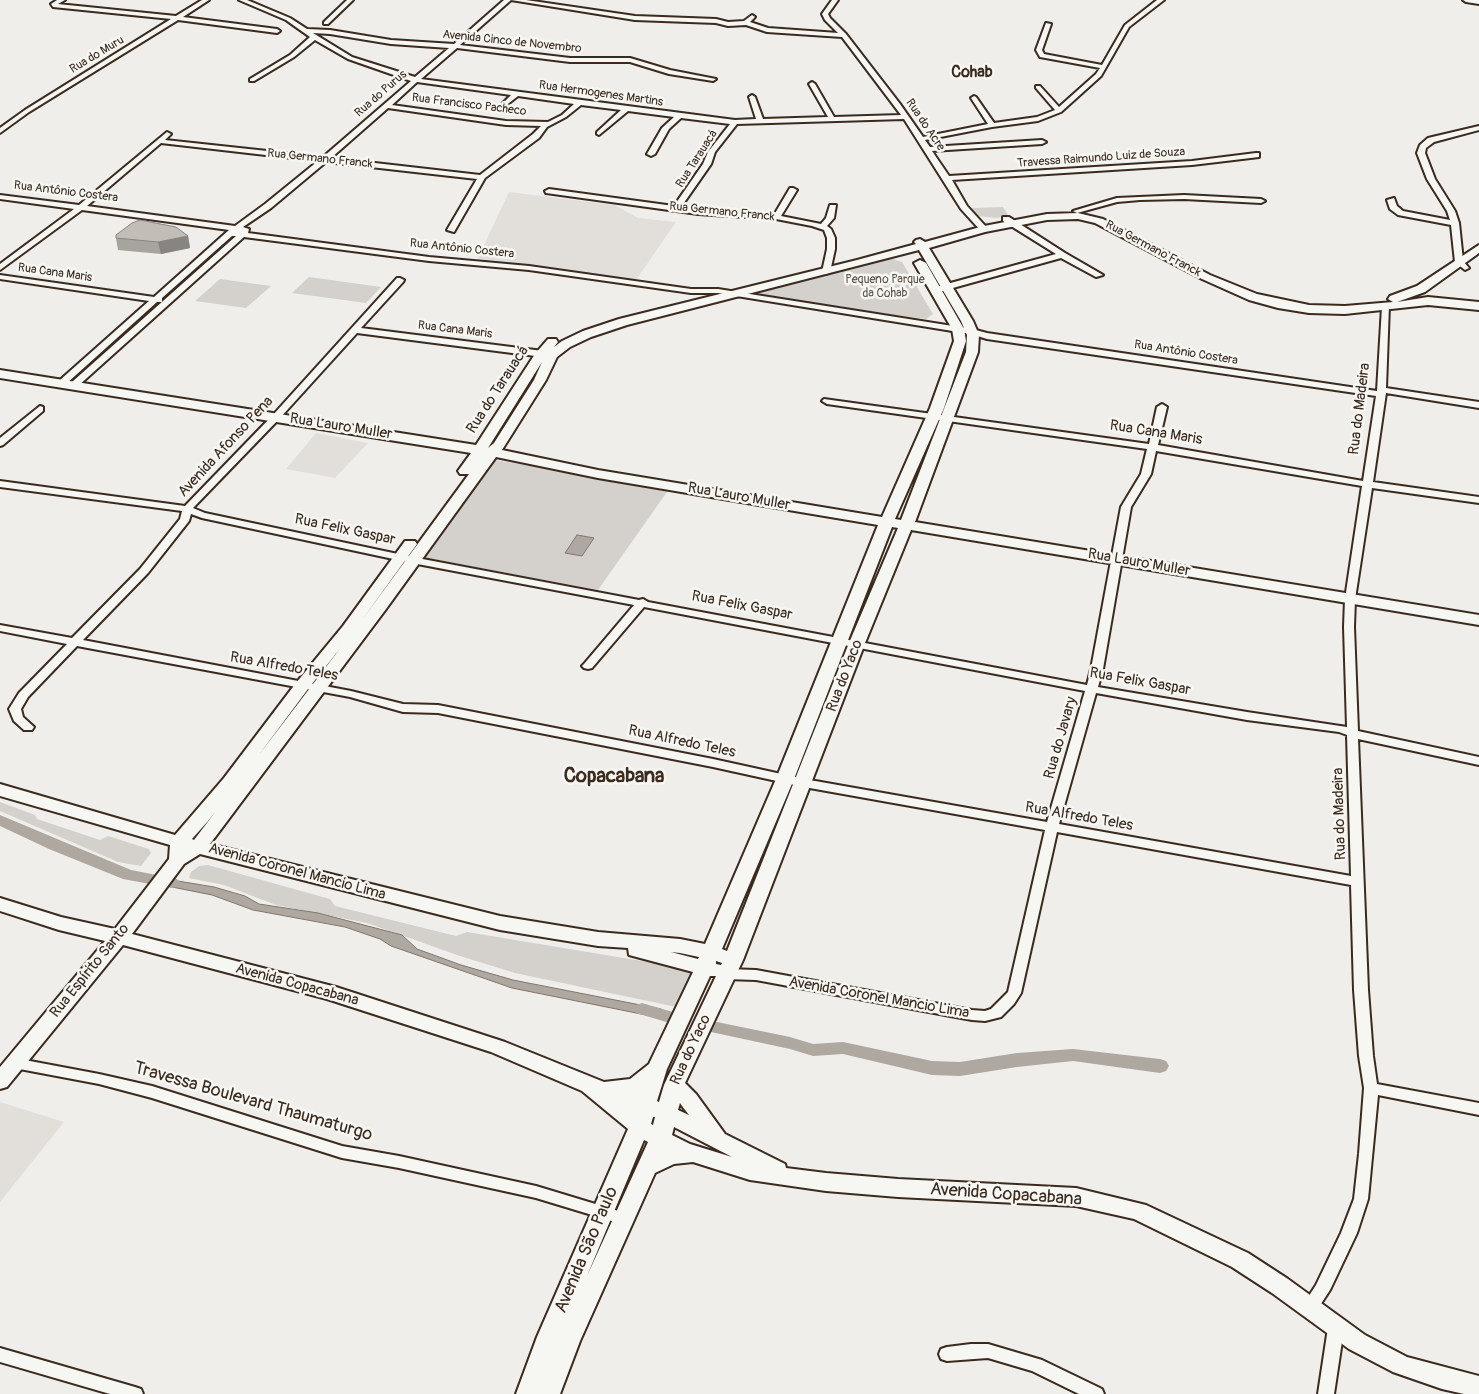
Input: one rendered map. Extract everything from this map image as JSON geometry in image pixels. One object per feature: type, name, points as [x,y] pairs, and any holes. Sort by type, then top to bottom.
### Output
[{"type":"main road","name":"Rua Germano Franck","points":[[1009,221],[1040,212],[1077,211],[1097,216],[1122,226],[1194,266]]},
{"type":"main road","name":"Rua do Tarauacá","points":[[310,687],[381,606],[406,558],[488,448],[547,355],[587,334],[623,322],[718,295],[734,295],[826,268]]},
{"type":"main road","name":"Rua Germano Franck","points":[[1386,308],[1428,301]]},
{"type":"main road","name":"Avenida Copacabana","points":[[594,1086],[639,1128],[660,1139],[693,1154],[750,1171],[788,1175]]},
{"type":"main road","name":"Avenida São Paulo","points":[[614,1215],[639,1128],[657,1110]]},
{"type":"main road","name":"Avenida São Paulo","points":[[528,1394],[559,1339]]},
{"type":"street","points":[[62,0],[54,4],[55,6],[59,8],[176,18],[277,31]]},
{"type":"street","name":"Rua do Muru","points":[[0,131],[27,111],[206,0]]},
{"type":"street","name":"Rua Hermogenes Martins","points":[[242,0],[288,19],[334,50],[358,62],[416,80],[678,116],[736,122],[905,117]]},
{"type":"street","points":[[326,23],[350,0]]},
{"type":"street","name":"Rua do Purus","points":[[72,381],[155,300],[387,106],[508,0]]},
{"type":"street","points":[[514,0],[635,18],[711,21],[728,24],[746,23],[768,30],[844,35]]},
{"type":"street","name":"Rua do Acre","points":[[835,0],[825,14],[831,24],[844,35],[905,117],[947,178],[964,208],[981,227]]},
{"type":"street","points":[[921,139],[992,125],[1038,119],[1059,112],[1091,84],[1104,67],[1127,26],[1161,0]]},
{"type":"street","points":[[1466,0],[1479,2]]},
{"type":"street","points":[[746,23],[752,17]]},
{"type":"street","points":[[1048,24],[1039,52],[1042,56],[1052,60],[1104,67]]},
{"type":"street","name":"Avenida Cinco de Novembro","points":[[307,31],[330,32],[420,45],[456,46],[570,60],[630,60],[668,72],[714,79]]},
{"type":"street","points":[[252,80],[292,56],[314,37]]},
{"type":"street","points":[[812,84],[832,119]]},
{"type":"street","points":[[457,94],[467,87]]},
{"type":"street","points":[[1038,87],[1059,112]]},
{"type":"street","points":[[504,105],[517,94]]},
{"type":"street","points":[[752,97],[760,122]]},
{"type":"street","points":[[974,98],[992,125]]},
{"type":"street","points":[[451,230],[482,177],[520,146],[536,136],[548,124],[564,116],[580,103]]},
{"type":"street","name":"Rua Francisco Pacheco","points":[[387,106],[506,123],[548,124]]},
{"type":"street","points":[[599,133],[626,109]]},
{"type":"street","points":[[651,154],[666,128],[678,116]]},
{"type":"street","name":"Rua Tarauacá","points":[[677,208],[707,164],[712,152],[736,122]]},
{"type":"street","points":[[1462,265],[1455,223],[1451,211],[1431,179],[1421,153],[1423,147],[1431,140],[1479,128]]},
{"type":"street","points":[[0,268],[114,182],[167,134]]},
{"type":"street","name":"Rua Germano Franck","points":[[158,141],[325,158],[482,177]]},
{"type":"street","points":[[928,149],[1042,142]]},
{"type":"street","name":"Travessa Raimundo Luiz de Souza","points":[[947,178],[1192,163],[1256,154]]},
{"type":"street","points":[[776,217],[793,190]]},
{"type":"street","name":"Rua Germano Franck","points":[[549,191],[717,214],[776,217],[824,227]]},
{"type":"street","name":"Rua Antônio Costera","points":[[0,197],[81,207],[429,259],[529,268],[697,293]]},
{"type":"street","points":[[1077,211],[1117,200],[1140,198],[1184,197],[1261,201]]},
{"type":"street","points":[[1391,200],[1393,207],[1401,213],[1455,223]]},
{"type":"street","points":[[826,268],[832,249],[832,238],[824,227],[830,218],[833,207]]},
{"type":"street","name":"Rua Germano Franck","points":[[826,268],[981,227],[1009,221],[1055,216],[1088,218],[1112,227],[1194,266],[1261,294],[1307,303],[1367,302],[1400,298],[1416,291],[1439,293],[1465,304]]},
{"type":"street","points":[[1009,221],[1062,255],[1100,275]]},
{"type":"street","name":"Rua do Purus","points":[[72,381],[166,302],[239,231]]},
{"type":"street","points":[[915,246],[970,334]]},
{"type":"street","points":[[1416,291],[1449,274],[1462,265],[1479,248]]},
{"type":"street","points":[[942,288],[1062,255]]},
{"type":"street","points":[[1462,265],[1479,259]]},
{"type":"street","name":"Rua Germano Franck","points":[[1194,266],[1246,294],[1278,304],[1309,309],[1386,308]]},
{"type":"street","name":"Rua do Tarauacá","points":[[547,355],[553,341],[584,328],[697,293],[718,295],[826,268]]},
{"type":"street","points":[[1428,301],[1439,293],[1449,274]]},
{"type":"street","name":"Rua Cana Maris","points":[[0,277],[166,302]]},
{"type":"street","name":"Avenida Afonso Pena","points":[[28,727],[18,718],[15,709],[18,703],[73,643],[114,604],[163,550],[185,519],[187,509],[279,413],[400,280]]},
{"type":"street","name":"Rua Germano Franck","points":[[1416,291],[1428,301],[1479,306]]},
{"type":"street","name":"Rua Antônio Costera","points":[[718,295],[970,334],[1479,405]]},
{"type":"street","name":"Rua Antônio Costera","points":[[734,295],[776,305]]},
{"type":"street","name":"Rua do Madeira","points":[[1309,1308],[1322,1290],[1331,1272],[1349,1233],[1361,1199],[1371,1088],[1361,990],[1349,627],[1351,594],[1381,392],[1386,308]]},
{"type":"street","name":"Rua Cana Maris","points":[[354,330],[547,355]]},
{"type":"street","name":"Rua do Yaco","points":[[657,1110],[657,1069],[708,959],[785,779],[890,516],[972,352],[970,334]]},
{"type":"street","name":"Rua Lauro Muller","points":[[0,366],[72,381],[488,448],[598,474],[890,516],[1351,594],[1479,612]]},
{"type":"street","name":"Rua Lauro Muller","points":[[0,374],[72,381]]},
{"type":"street","name":"Rua Cana Maris","points":[[827,401],[1151,447],[1366,484],[1479,500]]},
{"type":"street","name":"Rua do Javary","points":[[1016,984],[1052,827],[1092,689],[1102,647],[1126,507],[1146,474],[1162,407]]},
{"type":"street","points":[[0,443],[40,409]]},
{"type":"street","name":"Rua do Yaco","points":[[657,1110],[674,1085],[730,967],[908,519],[940,416]]},
{"type":"street","name":"Rua Felix Gaspar","points":[[0,484],[187,509],[202,515],[406,558],[840,639],[1092,689],[1239,715],[1341,729],[1354,734],[1479,761]]},
{"type":"street","name":"Rua Lauro Muller","points":[[1351,594],[1479,620]]},
{"type":"street","points":[[588,666],[642,602]]},
{"type":"street","name":"Rua Alfredo Teles","points":[[0,628],[310,687],[403,708],[438,709],[712,763],[804,784],[1358,882]]},
{"type":"street","name":"Rua Espírito Santo","points":[[178,851],[199,846],[310,687]]},
{"type":"street","name":"Rua Espírito Santo","points":[[0,1082],[119,937],[202,817],[310,687]]},
{"type":"street","points":[[0,790],[178,851]]},
{"type":"street","name":"Avenida Coronel Mancio Lima","points":[[199,846],[443,910],[500,923],[598,939],[666,958],[708,959],[756,975],[863,996],[985,1016],[996,1013],[1004,1008],[1014,993],[1016,984]]},
{"type":"street","name":"Avenida Copacabana","points":[[0,904],[59,924],[119,937],[328,992],[498,1047],[657,1110],[718,1138],[788,1175],[826,1182],[898,1188],[1076,1197],[1138,1211],[1240,1260],[1280,1286],[1357,1342],[1401,1365],[1479,1387]]},
{"type":"street","name":"Travessa Boulevard Thaumaturgo","points":[[14,1063],[99,1079],[152,1092],[342,1152],[399,1162],[536,1192],[614,1215]]},
{"type":"street","points":[[594,1086],[629,1088],[645,1081],[657,1069]]},
{"type":"street","points":[[674,1085],[689,1100],[718,1138]]},
{"type":"street","points":[[1371,1088],[1479,1110]]},
{"type":"street","name":"Avenida São Paulo","points":[[548,1394],[559,1339],[614,1215],[646,1168],[660,1139],[657,1110]]},
{"type":"street","points":[[646,1168],[671,1156],[693,1154]]},
{"type":"street","points":[[1326,1394],[1336,1328]]},
{"type":"street","points":[[947,1354],[988,1351],[1003,1354],[1036,1365],[1096,1394]]},
{"type":"street","points":[[0,1355],[134,1394]]},
{"type":"shaded area","points":[[509,192],[615,205],[638,218],[676,222],[636,280],[477,260]]},
{"type":"shaded area","points":[[316,433],[368,443],[335,478],[286,469]]},
{"type":"shaded area","points":[[577,535],[594,538],[582,556],[565,553]]},
{"type":"shaded area","points":[[172,880],[214,887],[245,896],[259,904],[318,913],[402,935],[417,949],[461,965],[513,980],[661,1009],[656,1017],[512,988],[391,946],[380,939],[345,927],[253,910],[212,895],[167,886]]},
{"type":"shaded area","points":[[0,1102],[64,1122],[0,1202]]},
{"type":"green space","points":[[1003,207],[1008,215],[997,218],[977,216],[972,208]]},
{"type":"green space","name":"Pequeno Parque da Cohab","points":[[890,258],[902,262],[933,314],[926,319],[754,297],[748,293]]},
{"type":"green space","points":[[309,277],[381,287],[366,303],[292,293]]},
{"type":"green space","points":[[220,279],[271,286],[246,308],[195,301]]},
{"type":"green space","points":[[489,459],[669,489],[598,590],[416,556]]},
{"type":"green space","points":[[0,802],[35,815],[37,819],[100,840],[108,836],[149,849],[151,853],[141,866],[118,862],[0,811]]},
{"type":"green space","points":[[208,865],[330,899],[335,906],[456,936],[467,932],[696,970],[681,1008],[515,973],[367,923],[276,905],[224,885],[189,878],[191,872],[199,866]]},
{"type":"building","points":[[140,220],[176,227],[188,236],[158,242],[116,238],[116,235],[132,223]]},
{"type":"waterway","points":[[0,820],[54,845],[128,875],[172,883]]},
{"type":"waterway","points":[[642,1009],[670,1017]]},
{"type":"waterway","points":[[717,1028],[790,1043],[813,1050],[843,1048],[932,1068],[960,1069],[1017,1060],[1073,1055],[1160,1066]]},
{"type":"district","name":"Cohab","points":[[972,73]]},
{"type":"district","name":"Copacabana","points":[[614,777]]}]
